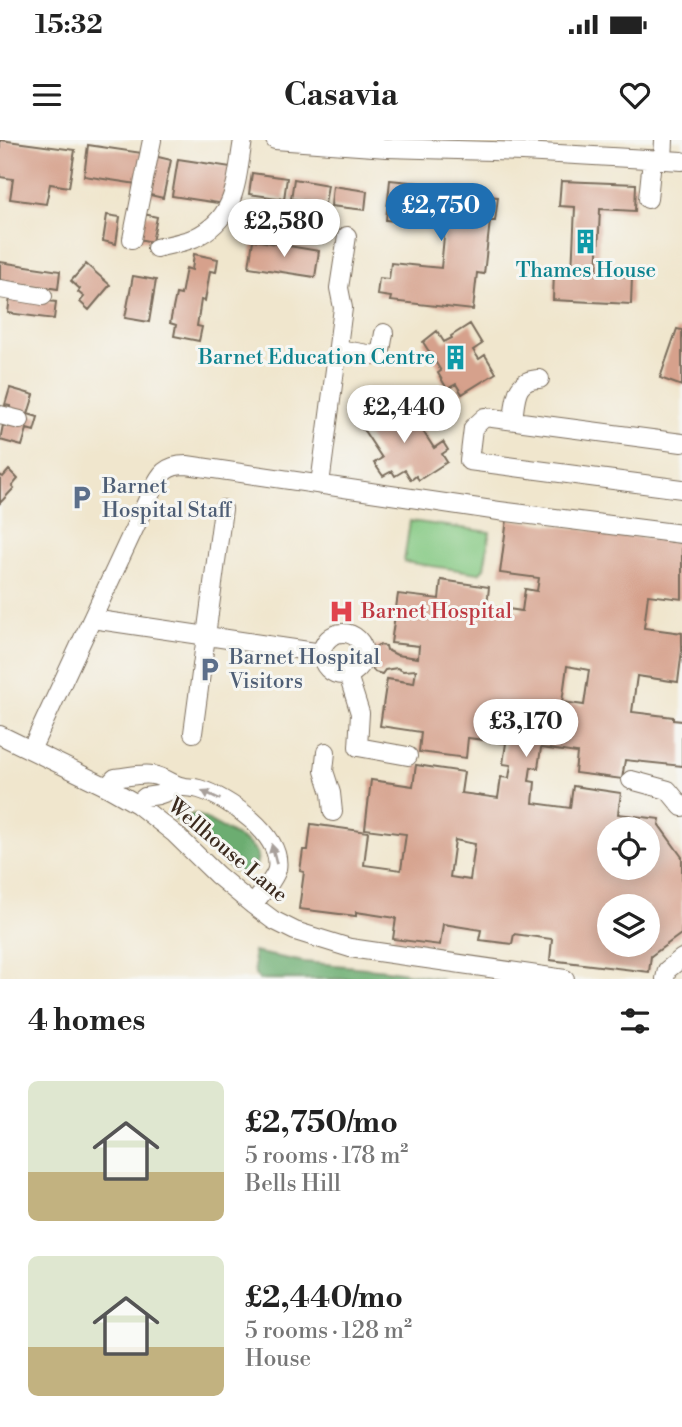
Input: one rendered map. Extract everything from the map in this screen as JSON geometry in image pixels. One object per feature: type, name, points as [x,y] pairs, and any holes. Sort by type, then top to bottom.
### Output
[{"type":"street","points":[[132,239],[152,140]]},
{"type":"street","points":[[156,248],[193,238],[219,222],[233,197],[243,140]]},
{"type":"street","points":[[275,140],[682,162]]},
{"type":"street","points":[[648,199],[664,140]]},
{"type":"street","points":[[320,484],[343,309],[339,288],[347,236]]},
{"type":"street","points":[[0,289],[43,296]]},
{"type":"street","points":[[338,349],[380,356],[384,333]]},
{"type":"street","points":[[513,420],[517,393],[524,383],[540,379]]},
{"type":"street","points":[[0,415],[20,420]]},
{"type":"street","points":[[682,443],[485,417],[473,428],[469,461],[682,489]]},
{"type":"street","points":[[31,750],[162,471],[174,465],[682,534]]},
{"type":"street","points":[[192,733],[223,509]]},
{"type":"street","points":[[92,619],[322,653]]},
{"type":"street","points":[[339,633],[353,635],[363,645],[364,659],[359,669],[348,675],[335,674],[325,666],[322,653],[327,640],[339,633]]},
{"type":"street","points":[[348,675],[360,713],[358,747],[408,755]]},
{"type":"street","name":"Wellhouse Lane","points":[[0,735],[137,804],[175,834],[253,905],[273,920],[295,931],[350,948],[565,979]]},
{"type":"street","points":[[326,752],[324,771],[331,793],[333,812]]},
{"type":"street","points":[[107,787],[115,778],[153,775],[181,787],[198,789],[239,810],[260,829],[272,844],[277,857],[277,872],[253,905]]},
{"type":"street","points":[[631,780],[668,790],[682,807]]},
{"type":"street","points":[[137,804],[145,797],[181,787]]},
{"type":"street","points":[[665,979],[667,970],[682,958]]},
{"type":"green space","points":[[410,521],[490,532],[484,568],[479,573],[404,562]]},
{"type":"green space","points":[[197,814],[254,848],[258,857],[255,869],[244,873],[232,870],[173,817]]},
{"type":"green space","points":[[253,952],[304,962],[387,970],[443,979],[259,979],[255,974]]},
{"type":"building","points":[[0,140],[75,150],[69,187],[50,184],[46,204],[10,199],[13,179],[0,177]]},
{"type":"building","points":[[88,145],[142,153],[137,184],[84,176]]},
{"type":"building","points":[[154,156],[171,160],[163,198],[146,194]]},
{"type":"building","points":[[178,159],[231,167],[225,204],[172,196]]},
{"type":"building","points":[[252,173],[287,178],[284,199],[249,194]]},
{"type":"building","points":[[294,179],[328,185],[325,204],[291,199]]},
{"type":"building","points":[[390,180],[486,190],[485,196],[498,197],[495,221],[490,221],[484,274],[477,273],[473,310],[390,301],[391,297],[377,295],[379,278],[389,279],[391,263],[441,268],[445,226],[386,220]]},
{"type":"building","name":"Thames House","points":[[561,181],[636,184],[635,211],[600,209],[597,275],[632,277],[631,304],[553,300],[554,272],[572,273],[575,207],[559,206]]},
{"type":"building","points":[[333,186],[367,191],[365,210],[331,206]]},
{"type":"building","points":[[144,214],[157,217],[152,242],[139,239]]},
{"type":"building","points":[[107,215],[120,217],[116,244],[103,241]]},
{"type":"building","points":[[253,240],[319,251],[315,277],[249,267]]},
{"type":"building","points":[[194,254],[218,259],[216,272],[210,271],[205,301],[201,300],[197,326],[202,327],[199,341],[174,336],[176,325],[170,323],[176,294],[181,295],[186,268],[192,270]]},
{"type":"building","points":[[0,262],[60,271],[58,289],[0,280]]},
{"type":"building","points":[[86,264],[110,285],[89,310],[80,302],[84,297],[78,292],[80,289],[71,281]]},
{"type":"building","points":[[133,276],[156,280],[149,322],[125,318]]},
{"type":"building","points":[[10,297],[56,302],[54,319],[8,313]]},
{"type":"building","name":"Barnet Education Centre","points":[[470,324],[482,344],[473,350],[479,359],[485,355],[496,373],[462,394],[456,384],[447,389],[438,373],[441,371],[423,342],[437,331],[444,342]]},
{"type":"building","points":[[677,329],[682,330],[682,386],[660,378]]},
{"type":"building","points":[[10,388],[34,395],[28,414],[38,417],[34,431],[27,429],[22,446],[0,440],[3,425],[8,427],[9,423],[10,406],[5,405]]},
{"type":"building","points":[[404,402],[434,448],[443,442],[448,450],[442,454],[447,462],[419,480],[416,476],[411,480],[405,470],[395,476],[392,471],[383,476],[374,463],[382,458],[363,429]]},
{"type":"building","points":[[9,470],[18,479],[12,486],[14,488],[0,503],[0,475],[3,477]]},
{"type":"building","name":"Barnet Hospital","points":[[507,519],[682,543],[682,599],[648,595],[644,628],[682,633],[678,682],[637,676],[632,712],[673,717],[673,720],[682,721],[682,766],[625,760],[622,779],[575,773],[577,753],[541,748],[538,768],[531,767],[529,781],[535,782],[533,803],[570,808],[573,786],[621,793],[618,814],[643,817],[597,817],[597,880],[660,880],[660,826],[682,857],[681,934],[660,949],[660,894],[597,894],[597,957],[651,957],[649,972],[550,960],[552,939],[514,934],[512,944],[479,940],[481,930],[443,924],[440,945],[393,939],[396,918],[356,912],[356,916],[299,909],[304,872],[300,871],[303,850],[308,850],[311,824],[368,832],[364,865],[401,870],[406,834],[365,829],[371,780],[413,786],[416,765],[464,772],[461,793],[498,798],[501,777],[509,778],[511,765],[503,764],[506,743],[468,738],[466,758],[419,752],[421,732],[380,726],[387,679],[414,683],[416,670],[403,671],[397,668],[385,670],[382,674],[375,672],[369,665],[370,651],[378,645],[386,646],[387,650],[397,655],[418,658],[419,646],[391,643],[398,594],[439,599],[441,580],[489,587],[487,606],[522,611],[525,589],[537,591],[539,578],[500,573]],"holes":[[[567,666],[589,670],[584,705],[562,702]],[[455,840],[475,844],[470,880],[450,877]]]},
{"type":"place","name":"Thames House","points":[[586,241]]},
{"type":"place","name":"Barnet Education Centre","points":[[455,357]]},
{"type":"place","name":"Barnet Hospital Staff","points":[[82,498]]},
{"type":"place","name":"Barnet Hospital","points":[[341,611]]},
{"type":"place","name":"Barnet Hospital Visitors","points":[[209,669]]}]
